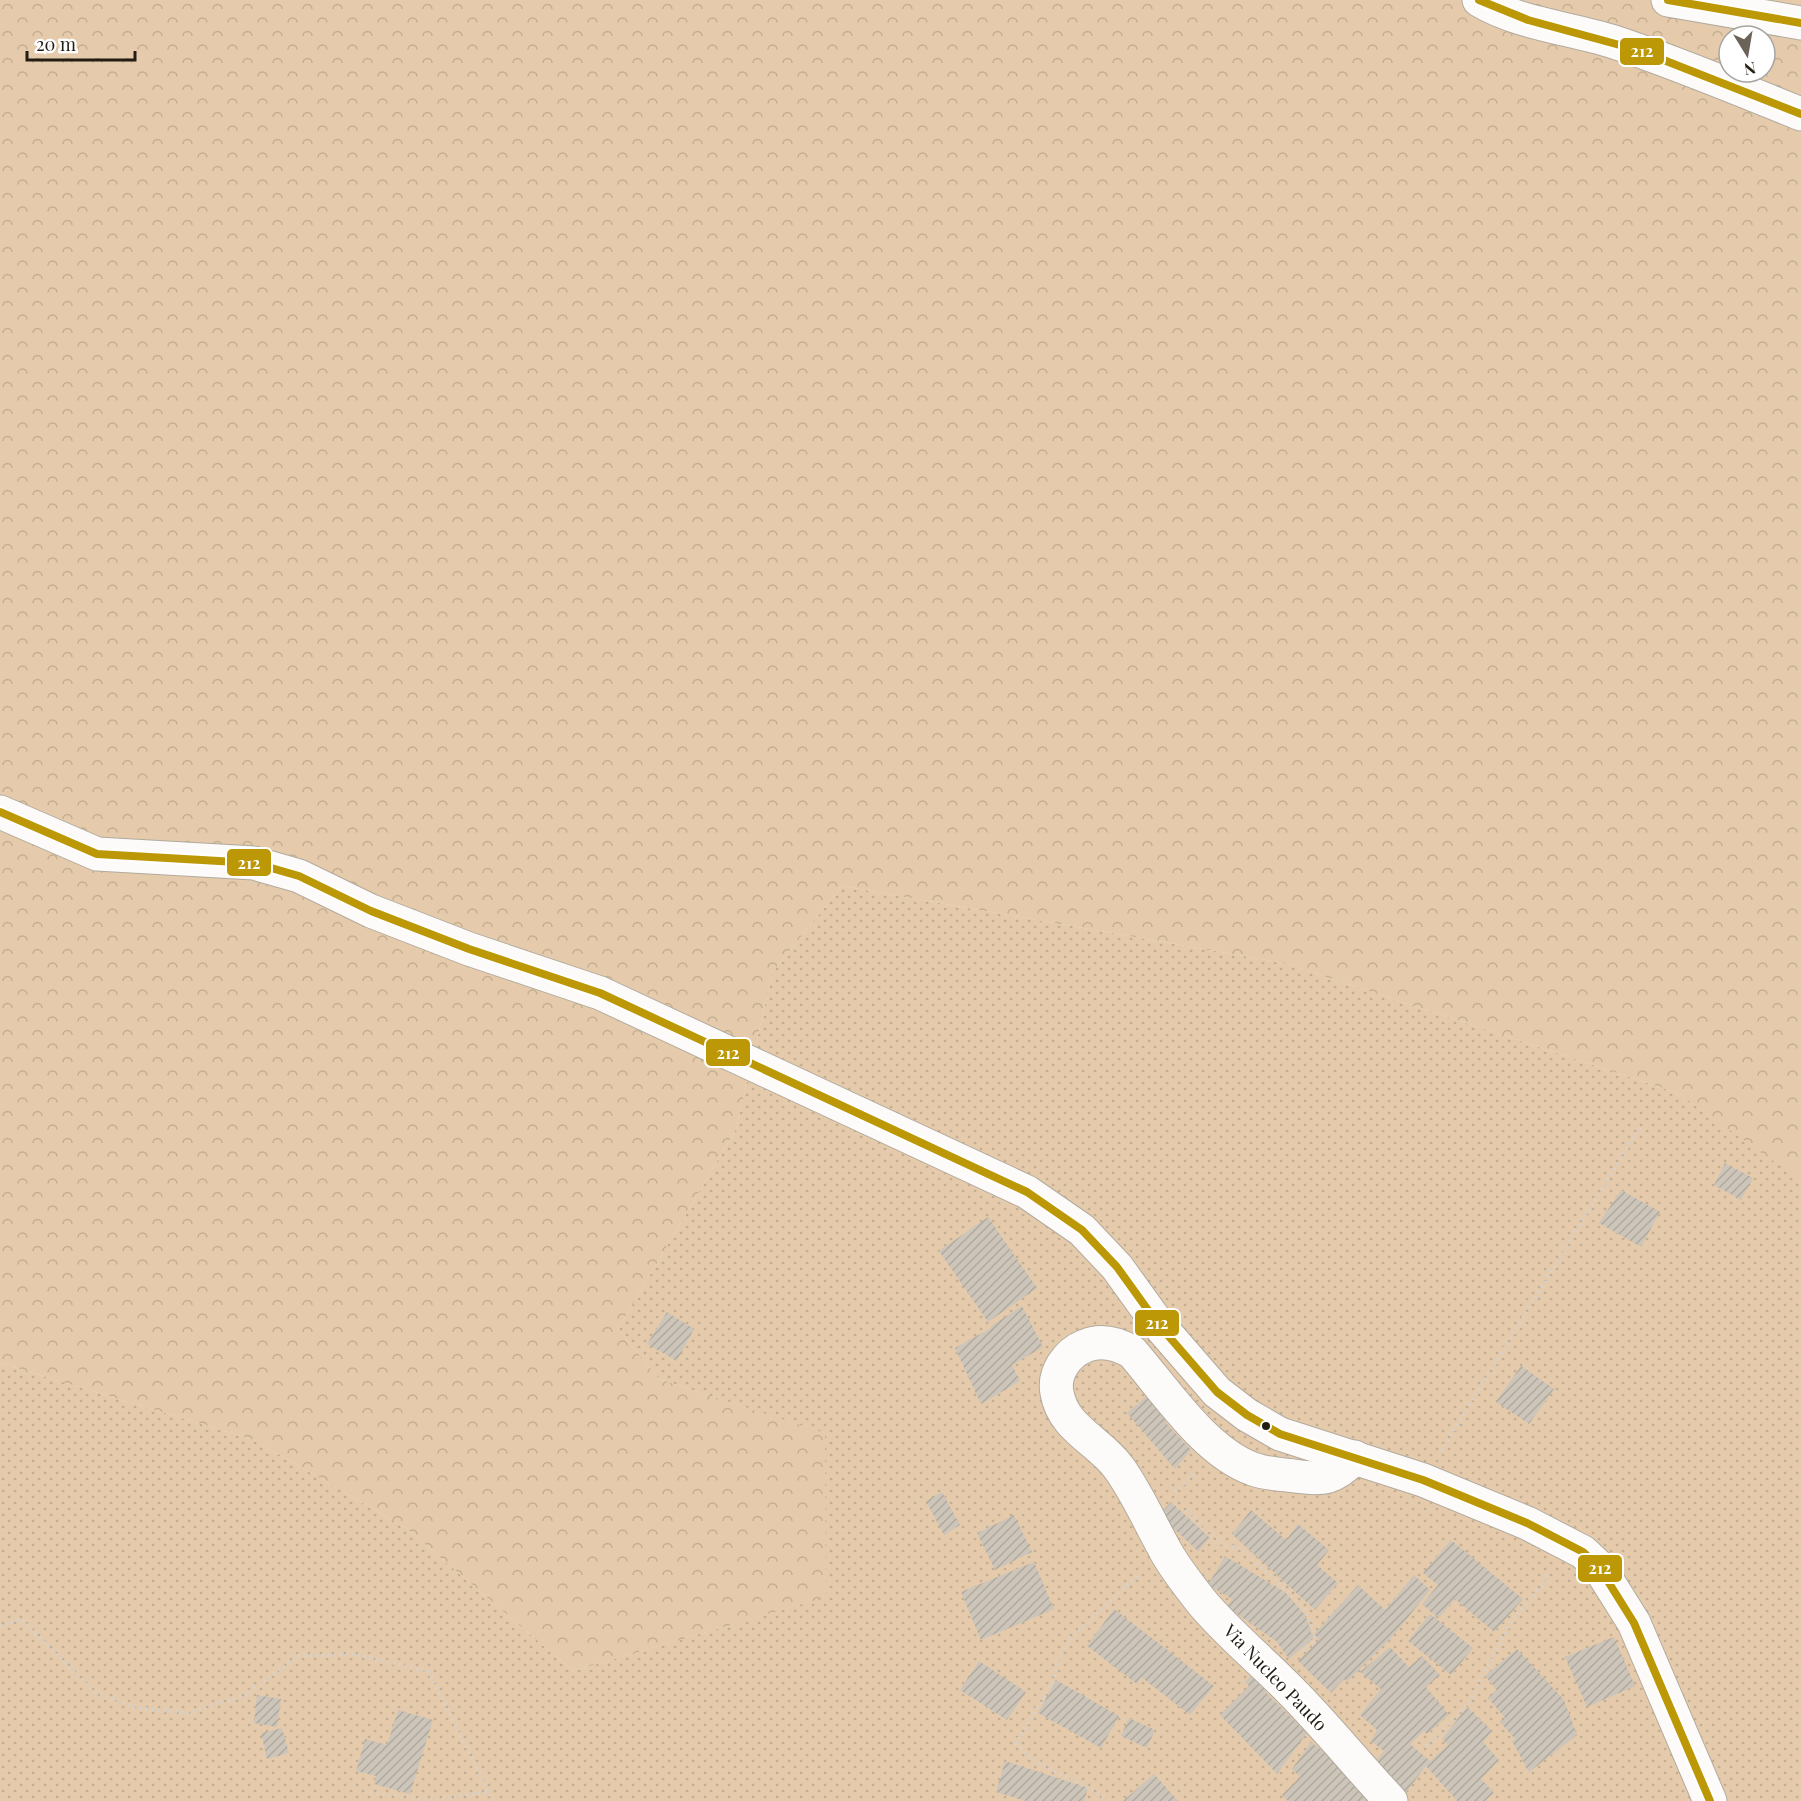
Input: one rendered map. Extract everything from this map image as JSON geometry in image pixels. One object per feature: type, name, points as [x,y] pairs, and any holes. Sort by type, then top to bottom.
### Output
[{"type":"street","points":[[1479,0],[1516,16],[1612,42],[1667,61],[1801,114]]},
{"type":"street","points":[[1668,0],[1801,23]]},
{"type":"street","points":[[0,812],[97,854],[254,863],[299,876],[382,915],[469,949],[600,993],[1027,1192],[1082,1230],[1117,1267],[1158,1324],[1217,1392],[1246,1414],[1280,1434],[1423,1480],[1527,1523],[1583,1552],[1599,1567],[1615,1589],[1634,1623],[1710,1801]]},
{"type":"street","points":[[1160,1507],[1119,1469],[1107,1453],[1079,1432],[1062,1408],[1056,1392],[1058,1376],[1073,1352],[1086,1345],[1103,1342],[1132,1352],[1219,1451],[1254,1469],[1312,1478],[1327,1477],[1341,1472],[1356,1457]]},
{"type":"street","name":"Via Nucleo Paudo","points":[[1160,1507],[1164,1550],[1201,1601],[1277,1677],[1391,1801]]},
{"type":"path","points":[[1423,1480],[1642,1124]]},
{"type":"path","points":[[1219,1451],[1160,1507],[1220,1543],[1241,1549],[1305,1609],[1315,1639],[1277,1677]]},
{"type":"path","points":[[1427,1746],[1468,1704],[1512,1621],[1546,1581],[1548,1573],[1540,1560],[1527,1523]]},
{"type":"path","points":[[1108,1801],[1086,1785],[1052,1772],[1016,1743],[1053,1681],[1060,1654],[1073,1636],[1164,1550]]},
{"type":"path","points":[[0,1626],[21,1619],[97,1694],[138,1708],[188,1713],[245,1695],[299,1656],[356,1654],[429,1672],[493,1801]]},
{"type":"path","points":[[365,1792],[432,1801],[488,1792]]},
{"type":"green space","points":[[0,0],[1801,0],[1801,1181],[1678,1093],[1284,963],[842,886],[773,971],[736,1129],[618,1329],[659,1379],[825,1433],[826,1597],[573,1671],[406,1528],[254,1440],[0,1363]]},
{"type":"green space","points":[[842,886],[1284,963],[1678,1093],[1796,1176],[1801,1181],[1801,1801],[0,1801],[0,1363],[254,1440],[406,1528],[573,1671],[825,1597],[825,1434],[659,1379],[618,1329],[736,1129],[773,971]]},
{"type":"building","points":[[1725,1163],[1753,1178],[1741,1200],[1714,1185]]},
{"type":"building","points":[[1621,1190],[1660,1212],[1641,1247],[1599,1223]]},
{"type":"building","points":[[988,1217],[1037,1288],[988,1322],[939,1251]]},
{"type":"building","points":[[1022,1306],[1043,1347],[1012,1365],[1020,1381],[981,1404],[955,1348],[991,1328]]},
{"type":"building","points":[[667,1312],[694,1329],[677,1361],[647,1344]]},
{"type":"building","points":[[1521,1366],[1554,1389],[1529,1424],[1496,1402]]},
{"type":"building","points":[[1149,1394],[1171,1416],[1165,1422],[1191,1450],[1175,1469],[1127,1413]]},
{"type":"building","points":[[942,1492],[960,1525],[944,1535],[926,1501]]},
{"type":"building","points":[[1171,1502],[1210,1538],[1198,1551],[1159,1515]]},
{"type":"building","points":[[1251,1510],[1286,1540],[1298,1524],[1329,1550],[1317,1565],[1338,1583],[1315,1610],[1232,1534]]},
{"type":"building","points":[[1014,1515],[1032,1552],[995,1570],[977,1533]]},
{"type":"building","points":[[1451,1540],[1523,1599],[1494,1632],[1455,1599],[1439,1618],[1422,1604],[1438,1585],[1423,1573]]},
{"type":"building","points":[[1225,1556],[1286,1593],[1305,1615],[1314,1638],[1289,1659],[1276,1641],[1227,1607],[1232,1599],[1208,1585]]},
{"type":"building","points":[[1034,1562],[1054,1609],[981,1640],[961,1592]]},
{"type":"building","points":[[1414,1575],[1430,1590],[1393,1636],[1347,1682],[1344,1679],[1331,1693],[1298,1661],[1319,1640],[1314,1634],[1358,1585],[1385,1610]]},
{"type":"building","points":[[1114,1609],[1214,1686],[1190,1715],[1141,1677],[1137,1684],[1087,1646]]},
{"type":"building","points":[[1430,1614],[1473,1648],[1451,1675],[1408,1641]]},
{"type":"building","points":[[1614,1637],[1635,1686],[1587,1707],[1565,1657]]},
{"type":"building","points":[[1390,1647],[1409,1667],[1422,1656],[1440,1675],[1426,1687],[1449,1715],[1427,1734],[1424,1731],[1410,1744],[1430,1761],[1448,1745],[1442,1739],[1467,1707],[1492,1731],[1483,1742],[1499,1760],[1481,1779],[1494,1793],[1485,1801],[1457,1801],[1426,1766],[1404,1795],[1371,1767],[1384,1751],[1371,1741],[1377,1730],[1360,1715],[1381,1689],[1360,1672]]},
{"type":"building","points":[[1517,1649],[1564,1700],[1577,1735],[1529,1772],[1512,1741],[1515,1739],[1500,1722],[1505,1718],[1488,1698],[1497,1690],[1485,1676]]},
{"type":"building","points":[[979,1661],[1026,1692],[1007,1720],[960,1690]]},
{"type":"building","points":[[1257,1669],[1272,1685],[1265,1692],[1307,1733],[1277,1774],[1220,1715],[1249,1686],[1245,1682]]},
{"type":"building","points":[[1056,1680],[1119,1716],[1101,1748],[1038,1713]]},
{"type":"building","points":[[257,1695],[281,1699],[277,1727],[254,1723]]},
{"type":"building","points":[[398,1710],[433,1720],[410,1794],[374,1784],[376,1776],[356,1771],[365,1739],[387,1745]]},
{"type":"building","points":[[1129,1718],[1155,1730],[1147,1748],[1121,1736]]},
{"type":"building","points":[[282,1728],[289,1753],[267,1759],[261,1733]]},
{"type":"building","points":[[1311,1742],[1325,1753],[1327,1750],[1379,1801],[1288,1801],[1282,1795],[1300,1777],[1292,1769]]},
{"type":"building","points":[[1005,1761],[1088,1788],[1084,1801],[1026,1801],[996,1792]]},
{"type":"building","points":[[1154,1774],[1178,1801],[1123,1801]]},
{"type":"transit line","name":"212","points":[[1479,0],[1528,20],[1638,50],[1801,114]]},
{"type":"transit line","name":"212","points":[[1668,0],[1801,23]]},
{"type":"transit line","name":"212","points":[[0,812],[97,854],[254,863],[299,876],[371,911],[469,949],[600,993],[1027,1192],[1082,1230],[1117,1267],[1158,1324],[1217,1392],[1247,1415],[1280,1434],[1423,1480],[1527,1523],[1583,1552],[1599,1567],[1634,1623],[1710,1801]]}]
